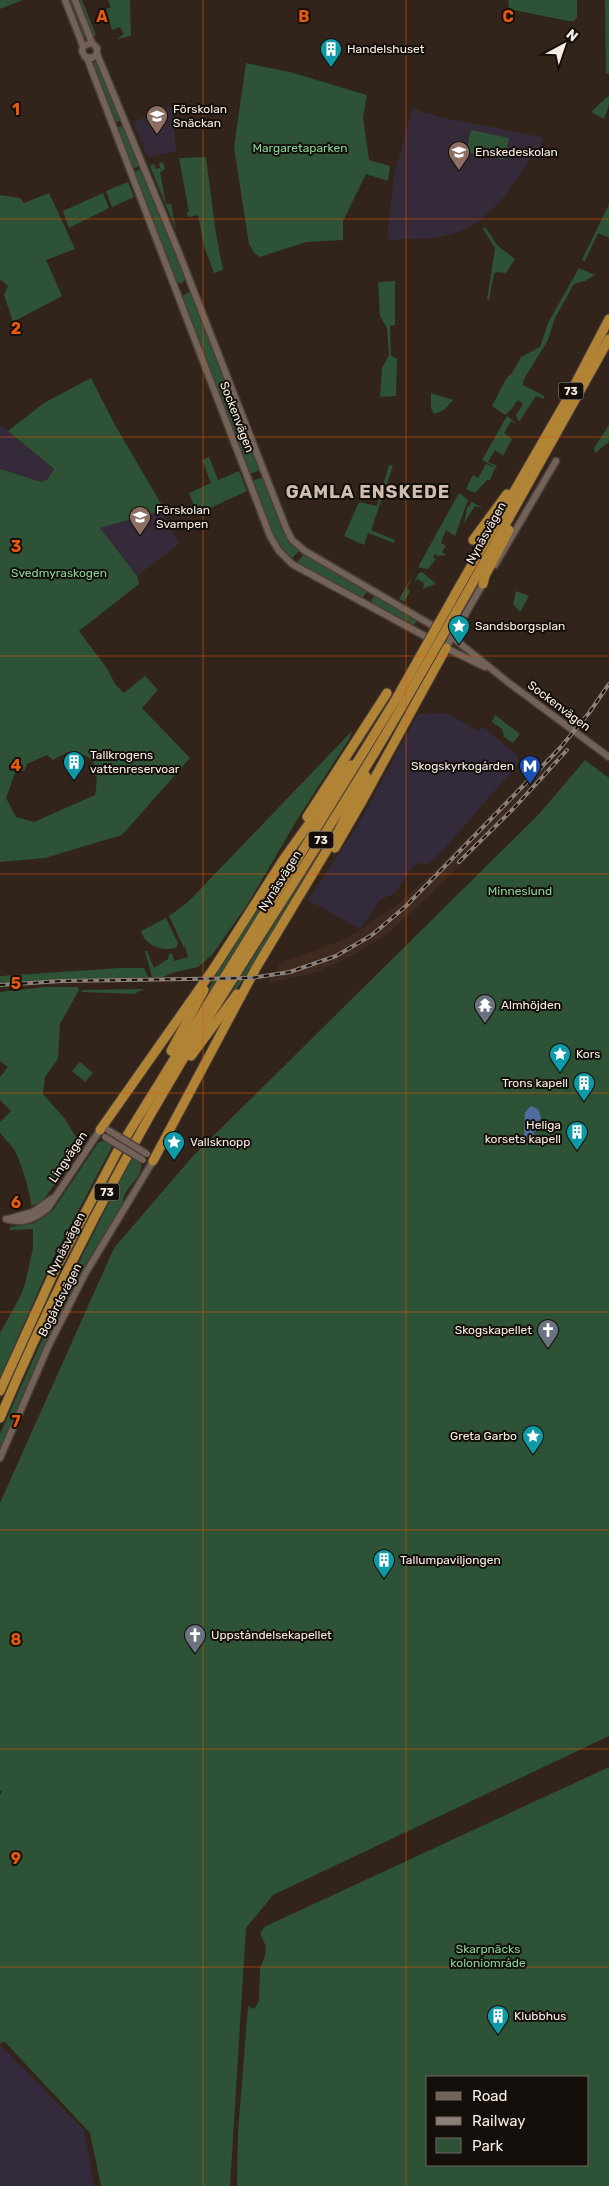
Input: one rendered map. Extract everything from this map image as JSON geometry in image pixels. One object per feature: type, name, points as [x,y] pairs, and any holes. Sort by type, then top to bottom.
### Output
[{"type":"highway","name":"Nynäsvägen","points":[[467,584],[609,319]]},
{"type":"highway","name":"Nynäsvägen","points":[[0,1418],[37,1332],[75,1253],[142,1129],[182,1060],[382,741],[400,701],[547,450],[609,339]]},
{"type":"highway","points":[[483,584],[485,576],[541,468],[547,450]]},
{"type":"highway","points":[[473,540],[531,462]]},
{"type":"highway","points":[[303,893],[310,886],[342,837],[446,648]]},
{"type":"highway","points":[[285,857],[314,805],[387,693]]},
{"type":"highway","name":"Nynäsvägen","points":[[0,1391],[54,1272],[90,1201],[142,1108],[372,740],[400,701]]},
{"type":"highway","points":[[104,1133],[222,956],[285,857],[334,787],[372,740]]},
{"type":"highway","points":[[148,1158],[256,968],[303,893],[343,822],[382,741]]},
{"type":"highway","points":[[142,1108],[222,956]]},
{"type":"highway","points":[[142,1129],[156,1111],[192,1054],[256,968]]},
{"type":"street","name":"Sockenvägen","points":[[65,0],[83,46],[83,54],[88,58],[270,536],[279,551],[292,564],[446,648],[496,672]]},
{"type":"street","name":"Sockenvägen","points":[[75,0],[92,43],[97,48],[97,54],[143,162],[292,540],[305,551],[429,622],[609,757]]},
{"type":"street","points":[[83,46],[87,43],[92,43]]},
{"type":"street","points":[[88,58],[94,57],[97,54]]},
{"type":"street","name":"Nynäsvägen","points":[[446,648],[556,461]]},
{"type":"street","name":"Lingvägen","points":[[54,1197],[33,1212],[6,1219],[24,1221],[38,1217],[48,1208],[54,1197],[104,1133],[148,1158]]},
{"type":"street","name":"Bogårdsvägen","points":[[0,1458],[48,1348],[85,1274],[148,1158]]},
{"type":"shaded area","name":"Förskolan Snäckan","points":[[172,106],[176,151],[147,156],[133,122]]},
{"type":"shaded area","name":"Enskedeskolan","points":[[412,109],[444,118],[542,137],[543,142],[500,202],[478,222],[459,232],[435,238],[389,240],[387,238],[394,176]]},
{"type":"shaded area","points":[[0,424],[54,470],[47,480],[43,482],[0,469]]},
{"type":"shaded area","name":"Förskolan Svampen","points":[[160,511],[179,544],[137,576],[99,528]]},
{"type":"shaded area","points":[[446,713],[478,731],[482,726],[517,755],[519,763],[444,849],[427,865],[418,862],[395,893],[380,900],[360,929],[308,900],[358,825],[418,714]]},
{"type":"shaded area","points":[[541,763],[552,772],[425,900],[386,935],[350,957],[318,972],[270,983],[270,974],[278,969],[279,963],[340,941],[356,933],[398,904],[434,872]]},
{"type":"shaded area","points":[[0,2045],[84,2130],[94,2186],[0,2186]]},
{"type":"green space","points":[[0,0],[23,0],[0,9]]},
{"type":"green space","points":[[68,0],[72,0],[86,36],[83,38]]},
{"type":"green space","points":[[78,0],[82,0],[96,35],[91,36]]},
{"type":"green space","points":[[108,0],[130,0],[131,36],[117,39],[124,34],[120,27],[112,30],[106,9],[111,7]]},
{"type":"green space","points":[[508,0],[577,0],[577,17],[574,21],[568,21],[509,9]]},
{"type":"green space","points":[[605,0],[609,0],[609,75],[606,73]]},
{"type":"green space","points":[[98,61],[122,120],[116,122],[92,63]]},
{"type":"green space","name":"Margaretaparken","points":[[246,63],[290,72],[367,95],[363,117],[369,160],[390,166],[388,181],[366,174],[343,221],[343,240],[306,242],[260,257],[254,253],[249,244],[234,147]]},
{"type":"green space","points":[[609,97],[609,105],[604,119],[591,112]]},
{"type":"green space","points":[[124,125],[139,166],[133,169],[117,128]]},
{"type":"green space","points":[[471,130],[509,138],[505,160],[466,152]]},
{"type":"green space","points":[[206,157],[216,234],[223,270],[214,273],[204,246],[198,215],[188,217],[187,213],[189,212],[179,158]]},
{"type":"green space","points":[[163,162],[165,169],[160,172],[166,204],[171,204],[176,230],[150,166],[154,164],[156,169],[160,168],[159,163]]},
{"type":"green space","points":[[141,169],[185,279],[182,284],[177,282],[134,172]]},
{"type":"green space","points":[[128,182],[134,197],[112,207],[106,191]]},
{"type":"green space","points":[[49,193],[75,249],[46,260],[62,296],[13,322],[4,295],[8,286],[0,279],[0,195],[20,198],[24,203]]},
{"type":"green space","points":[[103,193],[109,208],[69,228],[63,211]]},
{"type":"green space","points":[[609,204],[609,238],[598,233],[585,261],[582,260]]},
{"type":"green space","points":[[485,227],[497,245],[515,259],[506,273],[497,272],[494,274],[489,300],[487,300],[495,248],[483,229]]},
{"type":"green space","points":[[579,268],[595,275],[585,281],[574,284],[555,318],[548,340],[524,379],[523,385],[544,396],[544,399],[536,396],[519,422],[516,415],[523,404],[518,400],[505,415],[492,406],[506,379],[512,373],[521,357],[540,347],[548,323]]},
{"type":"green space","points":[[395,281],[395,325],[390,326],[391,356],[397,359],[396,396],[380,397],[382,368],[389,355],[387,328],[380,316],[378,282]]},
{"type":"green space","points":[[192,291],[261,470],[250,474],[182,296]]},
{"type":"green space","name":"Svedmyraskogen","points":[[91,378],[115,425],[163,507],[160,511],[100,528],[137,576],[139,584],[79,631],[108,670],[115,684],[124,693],[145,676],[158,690],[142,708],[190,758],[122,835],[45,858],[0,862],[0,469],[42,482],[47,480],[54,469],[8,431],[44,403]],"holes":[[[68,752],[84,755],[92,760],[96,769],[97,780],[95,795],[34,822],[16,817],[6,798],[15,773],[25,770],[27,764],[47,755],[53,760]]]},
{"type":"green space","points":[[431,393],[453,400],[444,410],[434,414],[431,408]]},
{"type":"green space","points":[[507,416],[519,426],[511,421],[504,433],[512,439],[503,456],[495,450],[488,462],[497,466],[496,468],[482,460]]},
{"type":"green space","points":[[609,425],[609,442],[595,453],[594,448]]},
{"type":"green space","points":[[209,457],[218,480],[239,471],[247,491],[197,514],[189,493],[211,483],[202,460]]},
{"type":"green space","points":[[486,464],[495,468],[490,480],[487,480],[475,493],[466,489],[473,475],[478,478]]},
{"type":"green space","points":[[389,465],[393,466],[371,530],[395,540],[394,543],[368,533],[364,545],[344,536],[359,502],[377,506]]},
{"type":"green space","points":[[263,477],[281,525],[300,550],[291,559],[277,543],[263,512],[253,481]]},
{"type":"green space","points":[[459,493],[468,500],[455,536],[446,530],[441,543],[446,546],[442,552],[446,555],[438,556],[435,554],[433,557],[436,559],[428,569],[418,567]]},
{"type":"green space","points":[[472,502],[483,508],[475,506],[464,523],[467,508]]},
{"type":"green space","points":[[305,553],[367,591],[362,599],[298,563]]},
{"type":"green space","points":[[422,572],[435,584],[423,589],[424,583],[417,579],[414,582],[419,573]]},
{"type":"green space","points":[[414,573],[407,588],[410,591],[404,602],[399,599]]},
{"type":"green space","points":[[516,591],[529,596],[520,612],[513,604]]},
{"type":"green space","points":[[376,595],[418,619],[414,625],[373,604],[371,600]]},
{"type":"green space","points":[[495,715],[520,734],[513,743],[504,737],[502,729],[492,722]]},
{"type":"green space","points":[[352,731],[349,739],[300,815],[247,905],[212,955],[198,967],[163,977],[152,977],[145,951],[147,951],[154,968],[168,959],[169,954],[172,953],[174,961],[188,957],[169,916],[188,902]]},
{"type":"green space","name":"Minneslund","points":[[585,760],[609,778],[609,1736],[273,1895],[246,1928],[230,2186],[101,2186],[90,2133],[5,2042],[0,2043],[0,1795],[2,1791],[0,1790],[0,1503],[114,1248],[193,1156],[539,814]]},
{"type":"green space","points":[[327,806],[205,1000],[203,999],[261,900]]},
{"type":"green space","points":[[342,815],[270,939],[220,1010]]},
{"type":"green space","points":[[166,918],[178,943],[177,947],[172,949],[150,944],[141,931]]},
{"type":"green space","points":[[144,968],[148,977],[0,983],[0,976]]},
{"type":"green space","points":[[44,987],[78,987],[79,990],[60,1024],[58,1059],[45,1077],[43,1094],[65,1119],[82,1147],[41,1203],[31,1206],[31,1200],[19,1160],[13,1148],[0,1133],[0,1122],[11,1111],[0,1100],[0,1077],[8,1067],[0,1061],[0,992]]},
{"type":"green space","points":[[144,989],[134,994],[81,992],[83,990]]},
{"type":"green space","points":[[80,1062],[93,1073],[85,1082],[72,1071]]},
{"type":"green space","points":[[102,1141],[107,1142],[112,1147],[53,1258],[0,1378],[0,1333],[21,1295],[33,1248],[33,1229],[10,1230],[10,1227],[35,1223],[53,1210],[98,1143]]},
{"type":"green space","points":[[133,1157],[141,1163],[139,1174],[126,1192],[123,1203],[80,1276],[50,1334],[0,1450],[0,1434],[31,1364],[80,1260]]},
{"type":"green space","name":"Skarpnäcks koloniområde","points":[[609,1767],[609,2186],[237,2186],[238,2132],[248,2006],[254,2009],[259,2001],[260,1968],[265,1956],[266,1946],[260,1934],[264,1927]]},
{"type":"water","points":[[531,1106],[538,1109],[541,1117],[533,1136],[528,1140],[524,1137],[525,1112]]},
{"type":"railway","points":[[0,985],[62,981],[251,978],[290,972],[336,956],[372,935],[406,906],[560,748],[589,713],[609,684]]},
{"type":"railway","points":[[459,862],[513,809],[567,750]]},
{"type":"place","name":"Handelshuset","points":[[331,68]]},
{"type":"place","name":"Förskolan Snäckan","points":[[157,135]]},
{"type":"place","name":"Enskedeskolan","points":[[459,171]]},
{"type":"place","name":"Förskolan Svampen","points":[[140,536]]},
{"type":"place","name":"Sandsborgsplan","points":[[459,645]]},
{"type":"place","name":"Tallkrogens vattenreservoar","points":[[74,781]]},
{"type":"place","name":"Skogskyrkogården","points":[[530,785]]},
{"type":"place","name":"Almhöjden","points":[[485,1024]]},
{"type":"place","name":"Kors","points":[[560,1073]]},
{"type":"place","name":"Trons kapell","points":[[584,1102]]},
{"type":"place","name":"Heliga korsets kapell","points":[[577,1151]]},
{"type":"place","name":"Vallsknopp","points":[[174,1161]]},
{"type":"place","name":"Skogskapellet","points":[[548,1349]]},
{"type":"place","name":"Greta Garbo","points":[[533,1455]]},
{"type":"place","name":"Tallumpaviljongen","points":[[384,1579]]},
{"type":"place","name":"Uppståndelsekapellet","points":[[195,1654]]},
{"type":"place","name":"Klubbhus","points":[[498,2035]]},
{"type":"district","name":"GAMLA ENSKEDE","points":[[368,492]]}]
